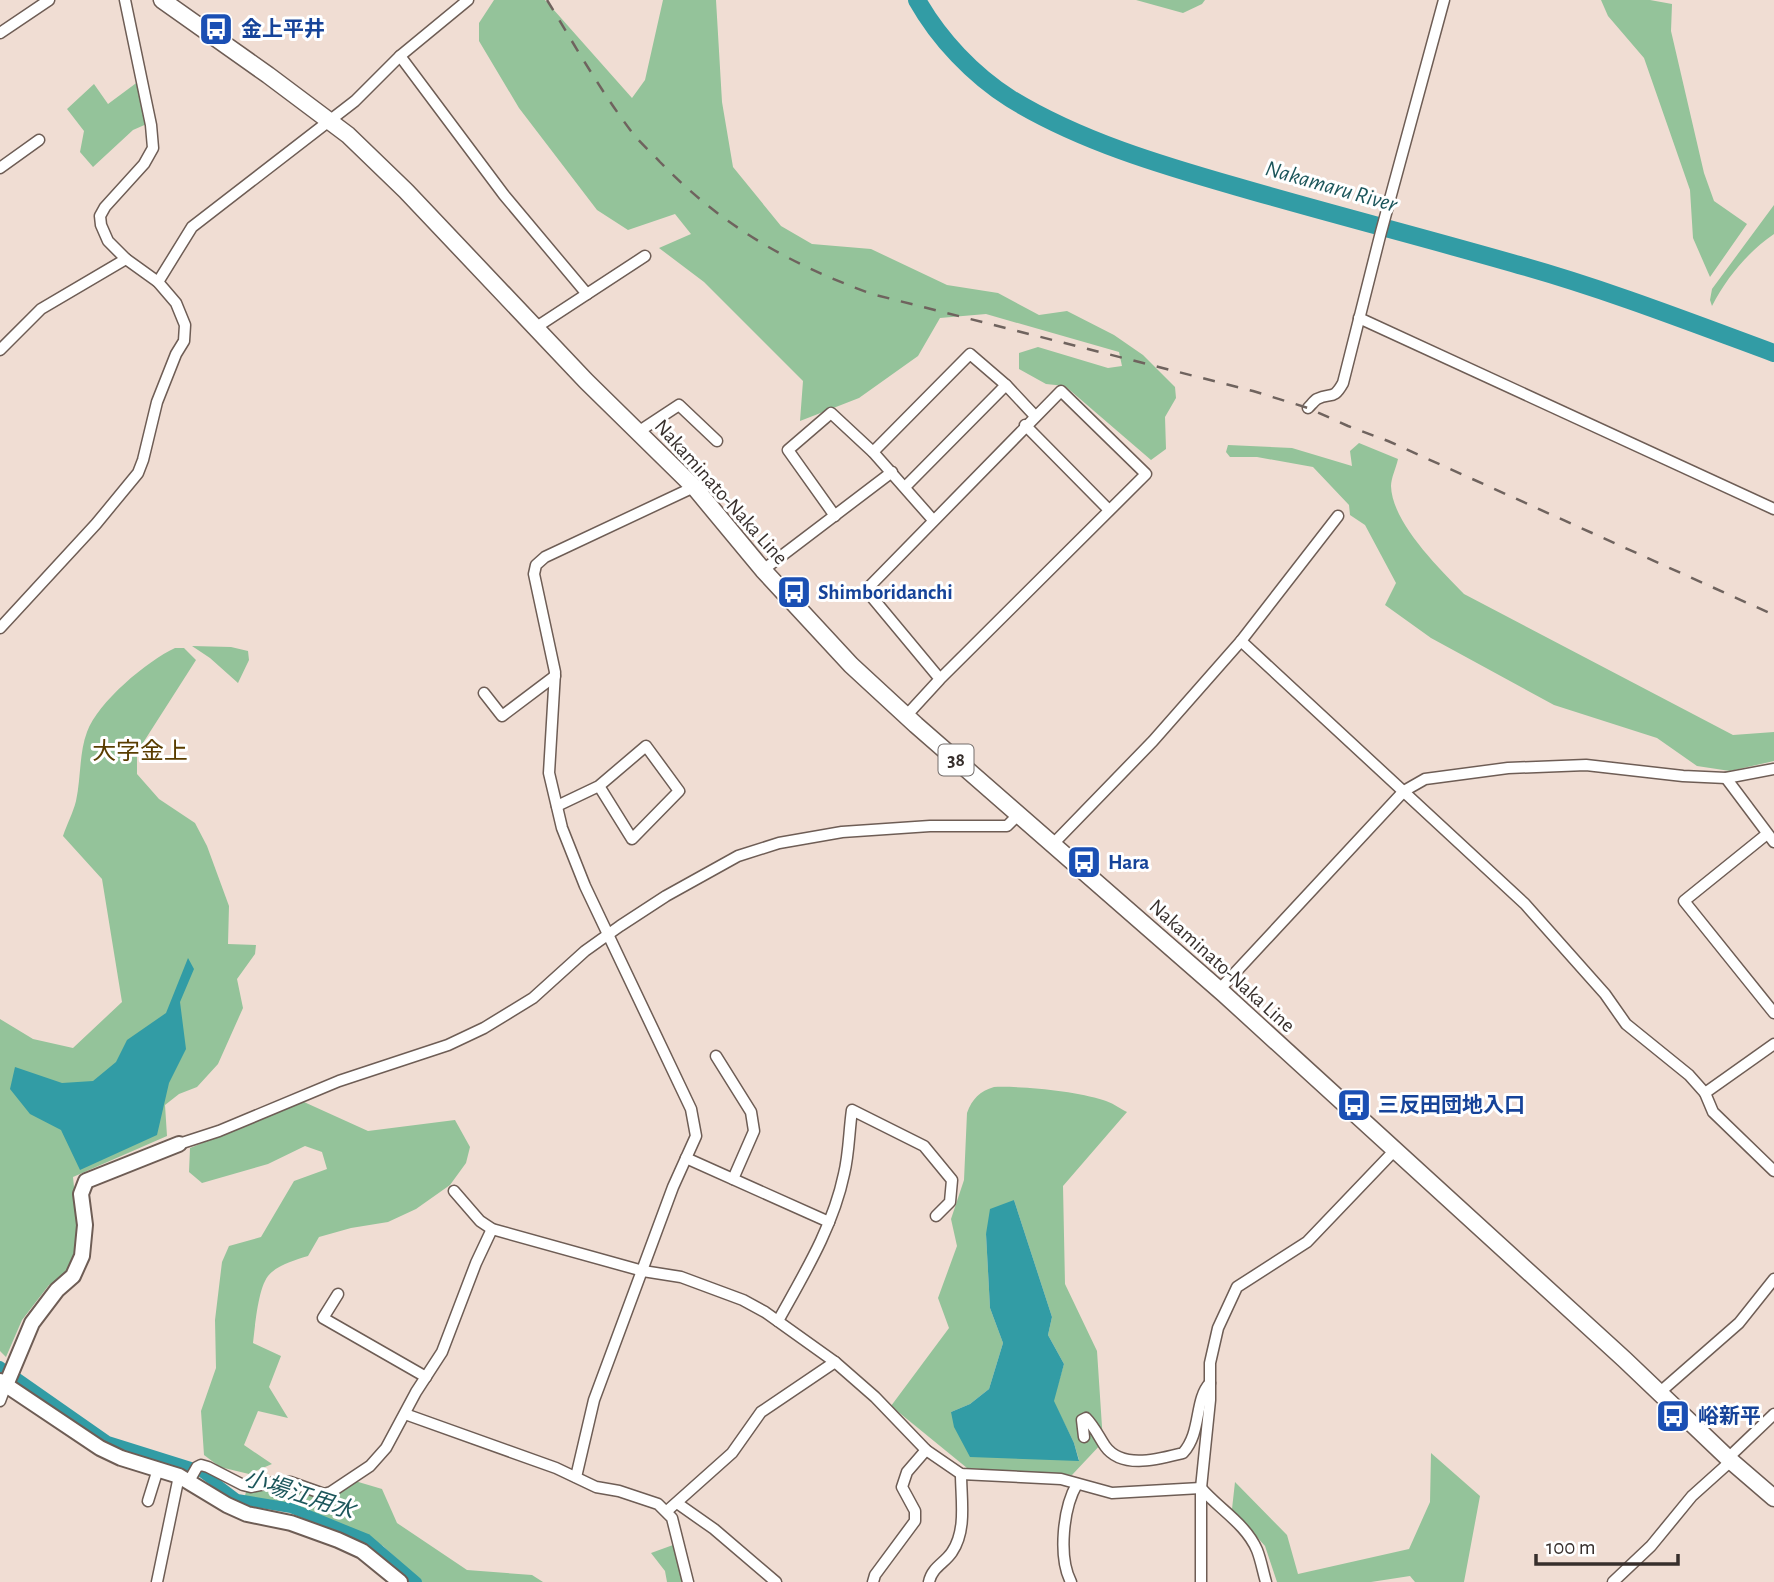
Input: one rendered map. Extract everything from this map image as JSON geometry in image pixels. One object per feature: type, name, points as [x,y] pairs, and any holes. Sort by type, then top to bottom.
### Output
[{"type":"main road","name":"Nakaminato-Naka Line","points":[[162,0],[329,120],[406,191],[536,328],[694,487],[763,569],[852,665],[906,716],[1219,990],[1774,1498]]},
{"type":"street","points":[[0,33],[49,0]]},
{"type":"street","points":[[0,628],[96,524],[138,473],[157,402],[184,341],[185,325],[176,303],[158,282],[126,259],[108,241],[101,225],[100,216],[113,197],[144,164],[153,148],[125,0]]},
{"type":"street","points":[[158,282],[192,227],[355,101],[400,56],[468,0]]},
{"type":"street","points":[[1308,408],[1317,399],[1330,397],[1338,392],[1343,383],[1444,0]]},
{"type":"street","points":[[400,56],[503,195],[587,294]]},
{"type":"street","points":[[0,168],[39,140]]},
{"type":"street","points":[[536,328],[645,256]]},
{"type":"street","points":[[0,349],[41,309],[126,259]]},
{"type":"street","points":[[1359,318],[1774,509]]},
{"type":"street","points":[[873,452],[970,354],[1006,385],[1035,416]]},
{"type":"street","points":[[905,487],[1006,385]]},
{"type":"street","points":[[906,716],[1146,474],[1061,391],[866,590],[940,679]]},
{"type":"street","points":[[638,432],[679,405],[717,441]]},
{"type":"street","points":[[835,516],[788,450],[831,413],[873,452],[933,520]]},
{"type":"street","points":[[1026,425],[1109,510]]},
{"type":"street","points":[[763,569],[892,472]]},
{"type":"street","points":[[576,1477],[594,1400],[696,1136],[691,1108],[608,935],[562,828],[549,766],[555,676],[534,574],[536,565],[545,557],[694,487]]},
{"type":"street","points":[[1054,843],[1153,741],[1241,642],[1338,516]]},
{"type":"street","points":[[1241,642],[1525,904],[1605,994],[1626,1024],[1677,1065],[1705,1093],[1713,1112],[1774,1171]]},
{"type":"street","points":[[484,693],[502,716],[555,676]]},
{"type":"street","points":[[557,806],[599,786],[646,746],[679,791],[632,839],[599,786]]},
{"type":"street","points":[[1219,990],[1404,791],[1425,779],[1508,768],[1586,765],[1726,778],[1774,769]]},
{"type":"street","points":[[1726,778],[1771,838],[1684,901],[1774,1013]]},
{"type":"street","points":[[0,1401],[3,1383],[32,1323],[57,1290],[74,1276],[82,1256],[85,1225],[81,1194],[86,1181],[219,1131],[339,1081],[468,1037],[533,998],[585,951],[666,896],[718,865],[758,848],[810,837],[876,829],[1007,826],[1019,814]]},
{"type":"street","points":[[1705,1093],[1774,1044]]},
{"type":"street","points":[[716,1056],[751,1112],[754,1131],[733,1179]]},
{"type":"street","points":[[778,1321],[822,1241],[829,1222],[845,1173],[852,1110],[923,1146],[952,1180],[950,1202],[936,1216]]},
{"type":"street","points":[[1201,1582],[1201,1488],[1210,1363],[1218,1328],[1237,1287],[1307,1242],[1395,1150]]},
{"type":"street","points":[[686,1158],[829,1222]]},
{"type":"street","points":[[454,1191],[480,1221],[492,1229],[572,1253],[643,1271],[681,1277],[743,1300],[778,1321],[835,1362],[875,1397],[926,1450],[961,1474],[1060,1479],[1112,1493],[1201,1488],[1251,1539],[1258,1551],[1266,1582]]},
{"type":"street","points":[[157,1582],[173,1502],[184,1479],[197,1467],[201,1465],[251,1487],[279,1481],[290,1482],[324,1494],[337,1488],[379,1457],[447,1342],[476,1263],[492,1229]]},
{"type":"street","points":[[1659,1393],[1739,1323],[1774,1279]]},
{"type":"street","points":[[338,1294],[323,1318],[426,1377]]},
{"type":"street","points":[[667,1511],[732,1453],[761,1412],[835,1362]]},
{"type":"street","points":[[3,1383],[100,1448],[121,1458],[184,1479],[247,1514],[291,1523],[338,1540],[362,1552],[400,1582]]},
{"type":"street","points":[[1084,1437],[1082,1420],[1086,1418],[1105,1446],[1117,1457],[1143,1460],[1183,1453],[1194,1436],[1203,1393],[1210,1383]]},
{"type":"street","points":[[405,1414],[576,1477],[596,1487],[646,1499],[667,1511],[677,1535],[688,1582]]},
{"type":"street","points":[[1613,1582],[1651,1546],[1692,1496],[1774,1414]]},
{"type":"street","points":[[873,1582],[875,1575],[915,1521],[915,1511],[902,1487],[906,1472],[926,1450]]},
{"type":"street","points":[[150,1496],[158,1469]]},
{"type":"street","points":[[929,1582],[935,1568],[951,1555],[959,1541],[961,1474]]},
{"type":"street","points":[[1071,1582],[1066,1572],[1064,1547],[1068,1504],[1077,1484]]},
{"type":"street","points":[[677,1503],[714,1528],[776,1582]]},
{"type":"green space","points":[[494,0],[545,0],[632,98],[645,80],[663,0],[716,0],[722,102],[733,167],[781,226],[812,244],[871,249],[947,285],[998,293],[1039,315],[1067,311],[1114,335],[1143,355],[1175,387],[1176,398],[1165,417],[1166,449],[1151,460],[1065,386],[1046,384],[1019,369],[1019,353],[1038,347],[1108,368],[1122,366],[1119,352],[986,314],[940,318],[918,356],[859,398],[800,421],[803,381],[704,282],[659,248],[691,234],[675,214],[628,230],[597,210],[519,108],[479,41],[479,23]]},
{"type":"green space","points":[[1136,0],[1205,0],[1183,13]]},
{"type":"green space","points":[[1601,0],[1650,0],[1672,4],[1671,31],[1704,173],[1714,201],[1747,224],[1710,277],[1693,238],[1690,190],[1644,58],[1608,16]]},
{"type":"green space","points":[[139,81],[149,123],[133,130],[93,167],[80,152],[84,131],[67,109],[94,84],[108,104]]},
{"type":"green space","points":[[1774,205],[1774,234],[1739,266],[1712,306],[1712,289]]},
{"type":"green space","points":[[1359,443],[1398,459],[1391,486],[1399,515],[1419,544],[1464,594],[1733,735],[1774,732],[1774,761],[1730,771],[1697,766],[1657,738],[1554,705],[1431,638],[1385,605],[1396,583],[1365,525],[1350,515],[1349,505],[1313,467],[1257,457],[1230,457],[1226,452],[1228,445],[1292,448],[1352,466],[1350,451]]},
{"type":"green space","points":[[192,646],[231,647],[248,651],[249,660],[238,683],[210,658]]},
{"type":"green space","points":[[175,648],[184,648],[196,660],[141,746],[137,756],[137,774],[159,799],[195,823],[207,846],[229,906],[228,944],[256,945],[255,954],[237,979],[243,1008],[218,1064],[197,1087],[179,1094],[165,1105],[167,1136],[73,1177],[78,1227],[73,1272],[49,1285],[22,1320],[6,1357],[0,1351],[0,1019],[33,1039],[73,1048],[122,1002],[102,879],[63,836],[76,801],[83,749],[93,720],[125,684],[151,662]]},
{"type":"green space","points":[[1019,1087],[1079,1094],[1106,1101],[1127,1112],[1063,1186],[1065,1284],[1097,1351],[1103,1442],[1072,1475],[967,1468],[891,1406],[949,1328],[938,1298],[957,1246],[951,1219],[964,1180],[967,1113],[977,1096],[989,1089]],"holes":[[[1014,1200],[1052,1317],[1048,1335],[1064,1364],[1053,1401],[1074,1443],[1079,1460],[951,1412],[970,1404],[989,1389],[1003,1343],[990,1308],[986,1234]]]},
{"type":"green space","points":[[304,1102],[368,1131],[455,1120],[470,1147],[466,1163],[450,1185],[416,1209],[388,1222],[319,1237],[308,1256],[281,1266],[268,1276],[259,1298],[253,1343],[281,1356],[269,1387],[288,1418],[258,1411],[244,1445],[272,1464],[249,1474],[220,1467],[204,1455],[201,1411],[216,1368],[215,1320],[222,1262],[229,1246],[261,1237],[294,1181],[327,1169],[322,1152],[305,1146],[268,1164],[202,1183],[189,1172],[190,1148]]},
{"type":"green space","points":[[1431,1453],[1480,1496],[1464,1582],[1415,1582],[1410,1576],[1371,1582],[1277,1582],[1265,1546],[1232,1509],[1235,1482],[1287,1535],[1298,1574],[1409,1549],[1430,1502]]},
{"type":"green space","points":[[355,1481],[382,1489],[397,1523],[467,1570],[532,1575],[543,1582],[422,1582],[383,1546],[367,1536],[286,1504],[244,1499],[246,1492],[280,1489],[325,1499]]},
{"type":"green space","points":[[673,1545],[682,1582],[667,1582],[665,1571],[651,1553]]},
{"type":"water","points":[[188,958],[194,969],[180,1002],[186,1049],[169,1083],[157,1135],[80,1170],[61,1130],[30,1114],[10,1089],[15,1067],[62,1083],[93,1081],[116,1062],[127,1040],[166,1013]]},
{"type":"water","points":[[1014,1200],[1052,1317],[1048,1335],[1064,1364],[1054,1401],[1074,1443],[1079,1461],[970,1457],[954,1427],[951,1412],[970,1404],[989,1389],[1003,1343],[990,1308],[986,1234],[990,1209]]},
{"type":"waterway","name":"Nakamaru River","points":[[917,0],[946,42],[983,79],[1037,114],[1093,140],[1209,179],[1551,274],[1774,353]]},
{"type":"waterway","name":"小場江用水","points":[[0,1366],[4,1369]]},
{"type":"waterway","name":"小場江用水","points":[[15,1376],[108,1441],[191,1467]]},
{"type":"waterway","name":"小場江用水","points":[[200,1471],[237,1499],[291,1508],[367,1539],[417,1582]]},
{"type":"railway","points":[[547,0],[598,83],[638,139],[708,205],[732,224],[785,256],[872,294],[1253,391],[1308,408],[1388,441],[1774,615]]},
{"type":"place","name":"金上平井","points":[[216,29]]},
{"type":"place","name":"Shimboridanchi","points":[[794,592]]},
{"type":"place","name":"Hara","points":[[1084,862]]},
{"type":"place","name":"三反田団地入口","points":[[1354,1105]]},
{"type":"place","name":"峪新平","points":[[1673,1416]]},
{"type":"district","name":"大字金上","points":[[140,752]]}]
